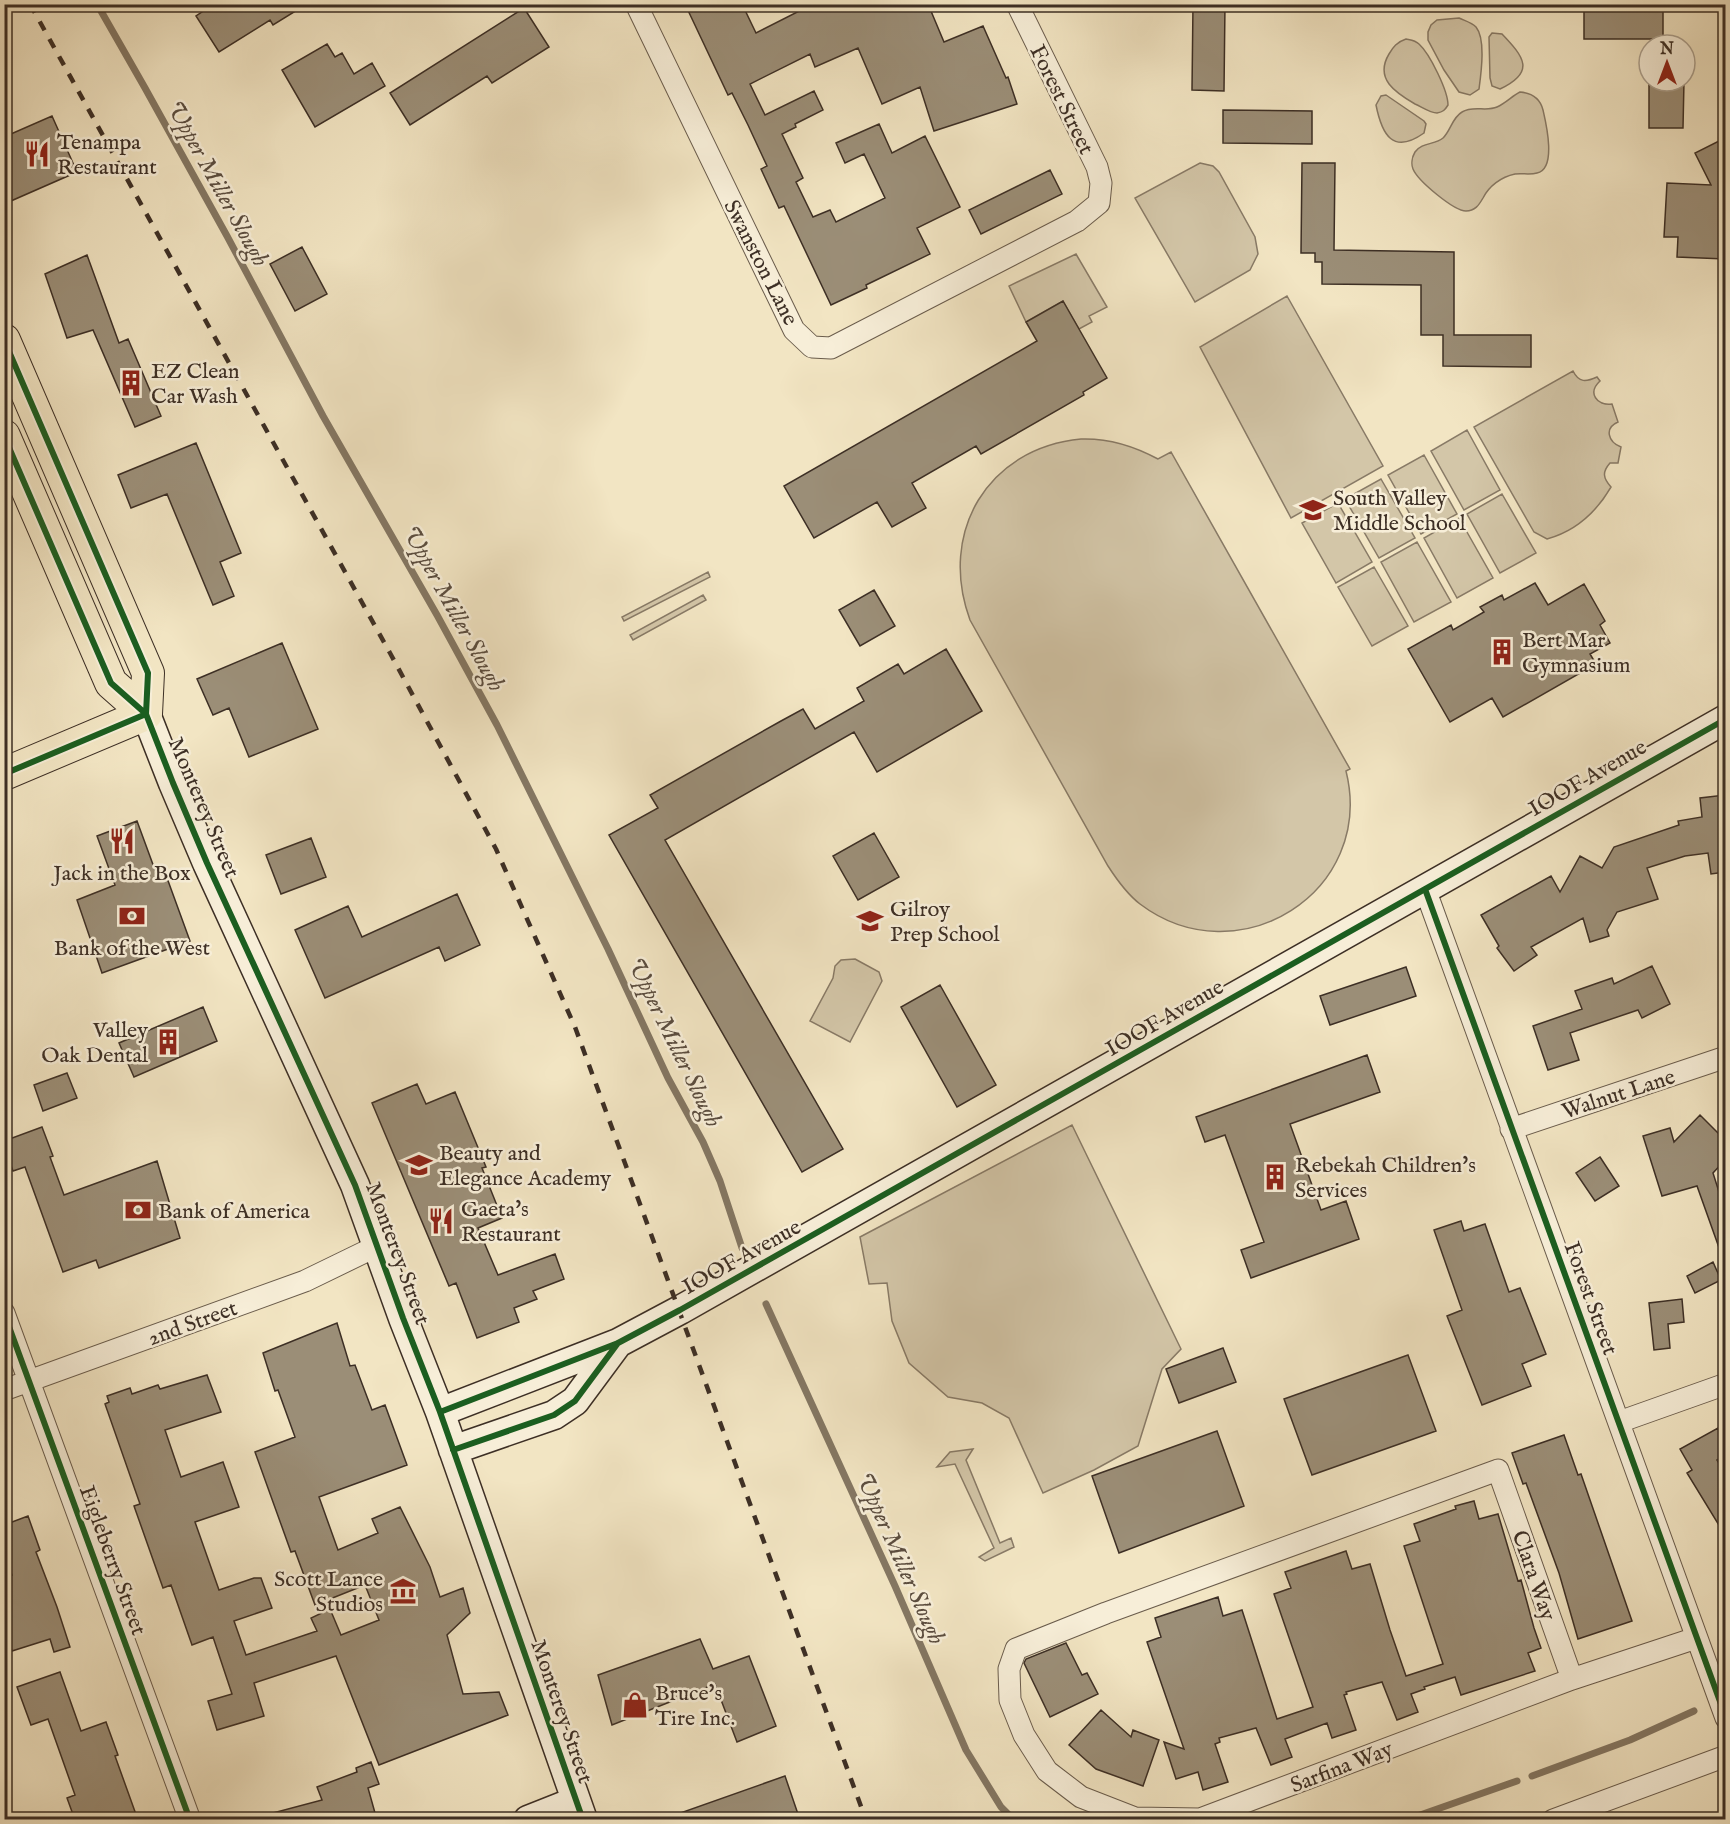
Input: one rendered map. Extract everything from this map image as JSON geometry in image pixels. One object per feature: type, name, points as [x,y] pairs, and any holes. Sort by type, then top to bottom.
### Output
[{"type":"main road","name":"Monterey Street","points":[[4,340],[148,672],[146,714]]},
{"type":"main road","name":"Monterey Street","points":[[4,435],[111,683],[146,714]]},
{"type":"main road","points":[[4,774],[146,714]]},
{"type":"street","name":"Swanston Lane","points":[[636,4],[794,330],[812,347],[831,348],[1077,221],[1099,203],[1101,196]]},
{"type":"street","name":"Forest Street","points":[[1017,4],[1097,167],[1101,196]]},
{"type":"street","name":"Monterey Street","points":[[146,714],[207,863],[355,1185],[440,1412],[579,1810]]},
{"type":"street","name":"IOOF Avenue","points":[[440,1412],[618,1343],[803,1242],[1725,719]]},
{"type":"street","name":"Forest Street","points":[[1425,889],[1725,1718]]},
{"type":"street","name":"Walnut Lane","points":[[1511,1129],[1725,1057]]},
{"type":"street","name":"2nd Street","points":[[4,1390],[305,1281],[377,1246]]},
{"type":"street","name":"Eigleberry Street","points":[[4,1313],[190,1820]]},
{"type":"street","name":"IOOF Avenue","points":[[453,1450],[554,1415],[575,1401],[618,1343]]},
{"type":"street","points":[[1619,1422],[1725,1384]]},
{"type":"street","name":"Clara Way","points":[[1016,1649],[1498,1470],[1572,1679]]},
{"type":"street","name":"Sarfina Way","points":[[1016,1649],[1009,1669],[1010,1700],[1024,1735],[1047,1771],[1081,1797],[1135,1818],[1200,1819],[1572,1679],[1696,1638]]},
{"type":"street","points":[[1553,1820],[1725,1756]]},
{"type":"street","points":[[528,1820],[579,1810]]},
{"type":"shaded area","points":[[1459,18],[1476,27],[1481,40],[1479,89],[1470,95],[1459,92],[1428,40],[1431,25],[1437,20]]},
{"type":"shaded area","points":[[1492,33],[1502,34],[1521,57],[1523,64],[1519,76],[1500,89],[1492,86],[1490,78],[1489,37]]},
{"type":"shaded area","points":[[1406,39],[1419,44],[1438,73],[1448,105],[1442,111],[1432,112],[1415,104],[1394,90],[1386,78],[1385,63],[1389,54],[1396,45]]},
{"type":"shaded area","points":[[1520,92],[1535,97],[1543,110],[1549,145],[1547,163],[1543,170],[1534,174],[1510,175],[1500,180],[1492,186],[1476,207],[1466,211],[1445,201],[1416,174],[1412,165],[1415,152],[1443,138],[1459,115],[1466,110],[1497,107]]},
{"type":"shaded area","points":[[1386,95],[1424,121],[1426,124],[1424,133],[1404,142],[1397,142],[1386,133],[1376,105],[1381,96]]},
{"type":"shaded area","points":[[1200,163],[1213,166],[1219,172],[1255,237],[1258,254],[1250,270],[1195,302],[1135,198]]},
{"type":"shaded area","points":[[1076,254],[1107,307],[1089,316],[1092,322],[1079,329],[1063,301],[1026,322],[1009,286]]},
{"type":"shaded area","points":[[1287,296],[1383,466],[1291,518],[1200,347]]},
{"type":"shaded area","points":[[1573,371],[1580,379],[1597,377],[1600,381],[1594,394],[1598,401],[1612,404],[1618,422],[1611,428],[1609,435],[1613,442],[1621,447],[1618,463],[1610,463],[1606,469],[1605,478],[1611,487],[1599,504],[1585,519],[1567,531],[1547,539],[1534,532],[1474,427]]},
{"type":"shaded area","points":[[1467,430],[1500,490],[1464,510],[1431,451]]},
{"type":"shaded area","points":[[1081,439],[1121,444],[1158,459],[1171,452],[1350,769],[1346,771],[1350,814],[1340,853],[1320,886],[1291,911],[1256,926],[1218,931],[1178,924],[1140,904],[1127,891],[1108,866],[970,620],[962,588],[961,556],[966,527],[978,500],[996,477],[1020,459],[1048,446]]},
{"type":"shaded area","points":[[1424,455],[1457,514],[1421,534],[1388,475]]},
{"type":"shaded area","points":[[1381,479],[1415,538],[1379,558],[1345,499]]},
{"type":"shaded area","points":[[1502,494],[1536,553],[1500,573],[1467,514]]},
{"type":"shaded area","points":[[1338,503],[1372,562],[1336,583],[1302,523]]},
{"type":"shaded area","points":[[1459,518],[1493,578],[1457,598],[1424,538]]},
{"type":"shaded area","points":[[1417,542],[1451,602],[1414,622],[1381,562]]},
{"type":"shaded area","points":[[1374,567],[1408,626],[1372,646],[1338,587]]},
{"type":"shaded area","points":[[708,572],[710,577],[624,621],[622,617]]},
{"type":"shaded area","points":[[703,595],[706,600],[633,640],[630,635]]},
{"type":"shaded area","points":[[855,959],[879,972],[882,981],[850,1042],[810,1021],[833,978],[835,966],[841,960]]},
{"type":"shaded area","points":[[1072,1125],[1181,1349],[1162,1369],[1138,1446],[1094,1470],[1043,1493],[1009,1418],[982,1403],[948,1397],[909,1363],[892,1321],[887,1283],[869,1284],[860,1237]]},
{"type":"shaded area","points":[[973,1449],[966,1460],[1000,1543],[1011,1538],[1014,1547],[985,1561],[979,1557],[994,1548],[955,1464],[937,1467],[950,1452]]},
{"type":"building","points":[[214,4],[307,4],[273,25],[270,20],[219,52],[196,16]]},
{"type":"building","points":[[685,4],[742,4],[756,33],[813,4],[928,4],[944,42],[983,26],[1006,78],[1008,77],[1017,104],[934,131],[920,87],[882,104],[858,48],[815,67],[810,54],[750,84],[765,115],[814,91],[823,110],[795,124],[796,127],[782,134],[803,178],[796,182],[813,217],[830,210],[836,222],[885,198],[864,154],[845,163],[836,143],[879,124],[892,153],[925,136],[960,207],[917,228],[930,254],[831,305],[784,206],[779,208],[761,169],[767,166],[732,93],[728,95]]},
{"type":"building","points":[[1193,4],[1225,4],[1224,91],[1192,90]]},
{"type":"building","points":[[1584,6],[1663,6],[1663,33],[1637,33],[1637,39],[1584,39]]},
{"type":"building","points":[[524,8],[549,47],[492,83],[487,76],[410,125],[390,93]]},
{"type":"building","points":[[327,44],[335,57],[342,53],[354,74],[372,63],[385,86],[315,127],[282,70]]},
{"type":"building","points":[[1649,93],[1684,93],[1683,128],[1649,128]]},
{"type":"building","points":[[1223,110],[1312,111],[1312,144],[1223,143]]},
{"type":"building","name":"Tenampa Restaurant","points":[[52,116],[77,172],[4,204],[4,137]]},
{"type":"building","points":[[1725,138],[1725,259],[1677,257],[1678,237],[1664,237],[1667,183],[1711,185],[1695,153]]},
{"type":"building","points":[[1302,163],[1335,163],[1334,250],[1454,252],[1454,335],[1531,335],[1531,367],[1443,366],[1443,335],[1421,335],[1421,285],[1322,284],[1322,262],[1315,262],[1315,253],[1301,253]]},
{"type":"building","points":[[1050,170],[1062,194],[981,234],[969,210]]},
{"type":"building","points":[[302,247],[327,294],[295,311],[270,264]]},
{"type":"building","points":[[87,255],[119,343],[128,339],[161,416],[135,427],[93,330],[67,338],[45,274]]},
{"type":"building","points":[[1063,301],[1107,378],[1083,392],[1084,395],[981,454],[976,446],[912,483],[926,508],[892,527],[877,502],[814,538],[784,486],[1037,341],[1026,322]]},
{"type":"building","points":[[196,443],[241,553],[220,562],[234,596],[213,605],[167,494],[131,508],[118,475]]},
{"type":"building","name":"Bert Mar Gymnasium","points":[[1535,583],[1548,605],[1584,584],[1605,621],[1600,625],[1610,643],[1590,654],[1596,664],[1503,717],[1492,698],[1450,722],[1408,649],[1451,625],[1453,630],[1484,612],[1480,607],[1502,595],[1504,600]]},
{"type":"building","points":[[874,590],[895,626],[860,646],[839,610]]},
{"type":"building","points":[[282,643],[318,729],[249,757],[229,708],[213,715],[197,679]]},
{"type":"building","points":[[946,649],[982,711],[877,772],[854,732],[665,840],[843,1149],[802,1172],[609,835],[658,808],[650,795],[781,721],[803,709],[815,729],[864,701],[857,688],[898,664],[904,674]]},
{"type":"building","points":[[1725,795],[1725,872],[1711,874],[1708,853],[1685,856],[1647,868],[1658,899],[1617,912],[1607,930],[1609,936],[1590,942],[1583,918],[1531,947],[1537,955],[1514,971],[1497,948],[1499,946],[1481,915],[1551,876],[1560,892],[1580,856],[1602,868],[1614,847],[1679,825],[1678,821],[1702,817],[1700,798]]},
{"type":"building","name":"Bank of the West","points":[[137,821],[155,870],[163,867],[190,941],[102,973],[77,900],[115,885],[97,836]]},
{"type":"building","points":[[874,833],[899,877],[858,900],[833,856]]},
{"type":"building","points":[[311,838],[326,877],[281,894],[266,855]]},
{"type":"building","points":[[457,894],[480,945],[445,961],[439,947],[325,998],[295,930],[348,906],[362,937]]},
{"type":"building","points":[[1652,966],[1670,1004],[1642,1018],[1638,1010],[1570,1033],[1579,1060],[1548,1070],[1533,1026],[1582,1009],[1575,991],[1612,978],[1614,984]]},
{"type":"building","points":[[1406,967],[1416,996],[1330,1025],[1320,996]]},
{"type":"building","points":[[940,985],[996,1085],[957,1107],[901,1007]]},
{"type":"building","name":"Valley Oak Dental","points":[[203,1007],[217,1041],[134,1077],[119,1043]]},
{"type":"building","name":"Rebekah Children's Services","points":[[1367,1055],[1380,1092],[1290,1124],[1321,1210],[1346,1201],[1359,1239],[1251,1278],[1241,1250],[1264,1242],[1225,1135],[1205,1142],[1196,1117]]},
{"type":"building","points":[[67,1073],[77,1098],[43,1111],[34,1085]]},
{"type":"building","points":[[417,1084],[426,1104],[455,1092],[486,1167],[482,1168],[502,1218],[478,1228],[498,1275],[555,1254],[564,1279],[533,1291],[537,1299],[514,1308],[519,1322],[477,1338],[456,1283],[449,1286],[372,1103]]},
{"type":"building","points":[[1700,1115],[1725,1140],[1725,1160],[1713,1173],[1725,1211],[1725,1256],[1722,1256],[1697,1186],[1662,1196],[1643,1136],[1670,1128],[1674,1142]]},
{"type":"building","points":[[42,1127],[64,1195],[157,1161],[180,1238],[99,1268],[96,1260],[63,1272],[25,1167],[13,1171],[4,1146],[4,1141]]},
{"type":"building","points":[[1600,1157],[1619,1186],[1595,1201],[1576,1173]]},
{"type":"building","points":[[1461,1221],[1464,1231],[1485,1224],[1509,1292],[1520,1288],[1546,1354],[1522,1364],[1531,1386],[1482,1405],[1447,1316],[1462,1310],[1434,1230]]},
{"type":"building","points":[[1713,1262],[1721,1280],[1695,1293],[1687,1276]]},
{"type":"building","points":[[1682,1299],[1684,1322],[1668,1324],[1670,1348],[1654,1350],[1649,1303]]},
{"type":"building","points":[[337,1323],[350,1366],[355,1365],[372,1410],[385,1405],[407,1465],[319,1497],[338,1550],[378,1533],[372,1519],[400,1507],[430,1567],[440,1597],[463,1588],[470,1613],[447,1635],[463,1694],[499,1692],[508,1715],[379,1765],[336,1656],[254,1683],[264,1716],[217,1730],[208,1701],[232,1694],[213,1637],[192,1645],[171,1585],[163,1588],[134,1506],[140,1504],[105,1404],[109,1402],[107,1396],[130,1388],[132,1394],[158,1385],[160,1389],[207,1375],[221,1412],[165,1430],[181,1477],[223,1462],[239,1507],[195,1522],[219,1590],[254,1578],[261,1578],[272,1608],[234,1621],[246,1655],[317,1631],[311,1618],[330,1609],[341,1635],[379,1620],[365,1585],[315,1605],[295,1551],[291,1552],[255,1452],[295,1437],[278,1390],[275,1391],[263,1353]]},
{"type":"building","points":[[1223,1348],[1236,1382],[1179,1403],[1166,1369]]},
{"type":"building","points":[[1408,1355],[1436,1431],[1312,1475],[1284,1399]]},
{"type":"building","points":[[1718,1428],[1725,1442],[1725,1455],[1717,1460],[1725,1474],[1725,1535],[1687,1473],[1692,1470],[1680,1449]]},
{"type":"building","points":[[1217,1431],[1244,1506],[1119,1553],[1092,1476]]},
{"type":"building","points":[[1564,1435],[1578,1475],[1581,1474],[1632,1621],[1578,1639],[1559,1573],[1526,1483],[1523,1484],[1512,1453]]},
{"type":"building","points":[[1474,1501],[1479,1519],[1498,1514],[1541,1648],[1528,1653],[1535,1671],[1461,1695],[1455,1677],[1424,1687],[1425,1689],[1411,1694],[1418,1712],[1397,1720],[1382,1682],[1346,1692],[1347,1694],[1344,1695],[1356,1730],[1332,1738],[1327,1723],[1285,1739],[1292,1757],[1271,1765],[1256,1728],[1219,1738],[1220,1742],[1215,1744],[1228,1782],[1203,1790],[1198,1772],[1176,1779],[1164,1742],[1184,1749],[1147,1642],[1161,1637],[1155,1618],[1218,1597],[1223,1616],[1242,1610],[1277,1719],[1313,1707],[1274,1594],[1291,1588],[1285,1572],[1346,1551],[1352,1569],[1370,1564],[1406,1676],[1443,1664],[1404,1546],[1420,1541],[1414,1524],[1456,1509],[1455,1506]]},
{"type":"building","points":[[28,1516],[40,1550],[36,1552],[70,1647],[54,1652],[50,1639],[12,1651],[4,1626],[4,1578],[12,1575],[4,1554],[4,1525]]},
{"type":"building","name":"Bruce's Tire Inc.","points":[[700,1639],[713,1669],[749,1656],[776,1726],[737,1742],[715,1684],[612,1725],[598,1675]]},
{"type":"building","points":[[1066,1643],[1082,1675],[1087,1673],[1098,1694],[1050,1717],[1024,1663],[1026,1659]]},
{"type":"building","points":[[60,1672],[81,1731],[106,1722],[118,1755],[115,1756],[138,1820],[75,1820],[67,1798],[75,1795],[48,1719],[31,1725],[17,1687]]},
{"type":"building","points":[[1101,1710],[1131,1737],[1133,1730],[1159,1740],[1143,1786],[1096,1769],[1069,1745]]},
{"type":"building","points":[[371,1762],[379,1784],[368,1788],[377,1820],[270,1820],[269,1814],[322,1800],[317,1787],[357,1772],[356,1768]]},
{"type":"building","points":[[785,1776],[800,1820],[669,1820],[669,1817]]},
{"type":"waterway","name":"Upper Miller Slough","points":[[97,4],[227,236],[323,416],[497,725],[608,949],[668,1078],[703,1142],[720,1181],[742,1248]]},
{"type":"waterway","name":"Upper Miller Slough","points":[[766,1304],[895,1586],[966,1750],[1001,1807],[1014,1820]]},
{"type":"waterway","name":"Upper Miller Slough","points":[[1532,1776],[1630,1740],[1694,1711]]},
{"type":"waterway","name":"Upper Miller Slough","points":[[1406,1820],[1517,1781]]},
{"type":"railway","points":[[30,4],[390,653],[496,849],[575,1027],[866,1820]]},
{"type":"cycle path","points":[[4,340],[148,673],[146,714],[173,783],[207,863],[355,1185],[440,1412],[583,1820]]},
{"type":"cycle path","points":[[4,436],[111,683],[146,714]]},
{"type":"cycle path","points":[[4,774],[146,714]]},
{"type":"cycle path","points":[[440,1412],[618,1343],[680,1310],[1726,719]]},
{"type":"cycle path","points":[[1425,889],[1726,1718]]},
{"type":"cycle path","points":[[4,1313],[190,1820]]},
{"type":"cycle path","points":[[453,1450],[554,1415],[575,1401],[618,1343]]},
{"type":"place","name":"Tenampa Restaurant","points":[[37,154]]},
{"type":"place","name":"EZ Clean Car Wash","points":[[131,383]]},
{"type":"place","name":"South Valley Middle School","points":[[1313,510]]},
{"type":"place","name":"Bert Mar Gymnasium","points":[[1502,652]]},
{"type":"place","name":"Jack in the Box","points":[[122,841]]},
{"type":"place","name":"Bank of the West","points":[[132,916]]},
{"type":"place","name":"Gilroy Prep School","points":[[870,921]]},
{"type":"place","name":"Valley Oak Dental","points":[[168,1042]]},
{"type":"place","name":"Beauty and Elegance Academy","points":[[419,1165]]},
{"type":"place","name":"Rebekah Children's Services","points":[[1275,1177]]},
{"type":"place","name":"Bank of America","points":[[138,1210]]},
{"type":"place","name":"Gaeta's Restaurant","points":[[441,1221]]},
{"type":"place","name":"Scott Lance Studios","points":[[403,1591]]},
{"type":"place","name":"Bruce's Tire Inc.","points":[[635,1705]]}]
